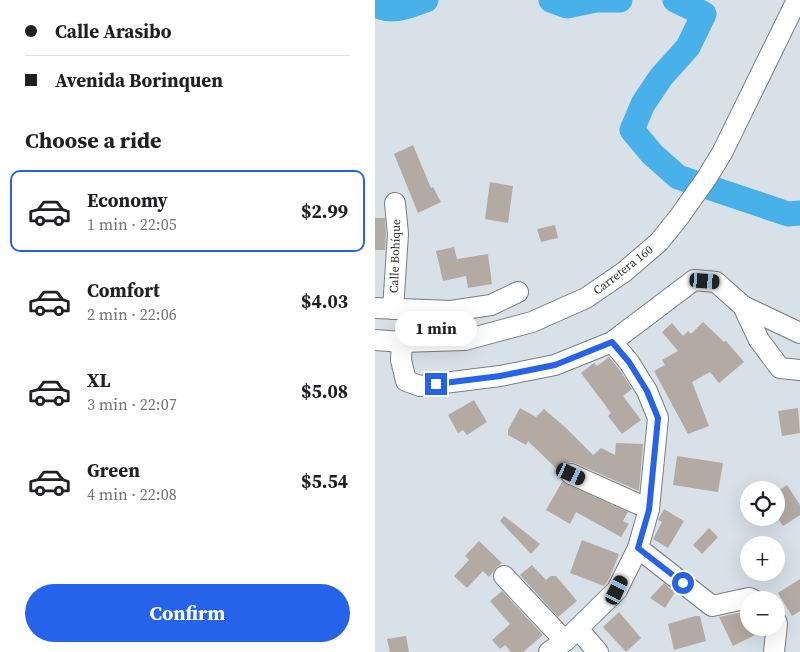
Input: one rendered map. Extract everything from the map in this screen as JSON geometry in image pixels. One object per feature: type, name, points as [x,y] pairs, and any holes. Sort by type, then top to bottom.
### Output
[{"type":"street","name":"Carretera 160","points":[[375,340],[402,342],[465,340],[532,322],[586,298],[624,272],[659,242],[690,202],[722,153],[797,0]]},
{"type":"street","name":"Calle Bohíque","points":[[384,309],[398,234],[395,203]]},
{"type":"street","points":[[402,342],[401,360],[406,381],[420,386],[500,376],[555,365],[612,342],[694,280],[716,282],[743,306],[800,333]]},
{"type":"street","points":[[384,309],[451,311],[491,304],[518,292]]},
{"type":"street","points":[[743,306],[759,340],[780,368],[800,370]]},
{"type":"street","points":[[564,641],[617,590],[638,548],[649,510],[658,418],[647,391],[629,362],[612,342]]},
{"type":"street","points":[[571,474],[649,510]]},
{"type":"street","points":[[638,548],[712,606],[740,600]]},
{"type":"street","points":[[504,576],[564,641],[598,652]]},
{"type":"street","points":[[774,652],[776,636]]},
{"type":"building","points":[[413,145],[431,188],[433,187],[441,202],[418,213],[394,154]]},
{"type":"building","points":[[490,182],[513,186],[508,223],[485,219]]},
{"type":"building","points":[[375,218],[385,218],[385,250],[375,250]]},
{"type":"building","points":[[555,225],[558,238],[541,242],[537,229]]},
{"type":"building","points":[[454,247],[457,259],[488,254],[492,284],[468,288],[466,276],[443,281],[436,251]]},
{"type":"building","points":[[703,322],[724,342],[726,341],[744,362],[719,383],[710,372],[692,382],[709,426],[688,434],[654,371],[665,365],[662,360],[678,351],[662,332],[672,323],[683,336],[688,331],[691,334]]},
{"type":"building","points":[[609,357],[632,389],[623,396],[641,420],[622,434],[608,416],[611,413],[581,373],[594,363],[597,366]]},
{"type":"building","points":[[474,400],[487,422],[467,435],[463,430],[458,433],[448,415]]},
{"type":"building","points":[[520,408],[536,417],[544,409],[593,455],[601,448],[615,455],[616,443],[643,444],[639,491],[575,463],[564,464],[560,472],[528,441],[526,445],[508,435],[508,430]]},
{"type":"building","points":[[798,408],[800,433],[782,436],[778,411]]},
{"type":"building","points":[[677,456],[723,463],[718,492],[673,485]]},
{"type":"building","points":[[562,482],[628,512],[623,521],[629,524],[621,537],[576,512],[570,524],[546,510]]},
{"type":"building","points":[[787,485],[800,505],[800,515],[785,525],[785,486]]},
{"type":"building","points":[[664,509],[684,521],[668,548],[653,539],[662,522],[658,520]]},
{"type":"building","points":[[504,516],[540,544],[531,554],[500,521]]},
{"type":"building","points":[[709,528],[718,537],[702,554],[693,545]]},
{"type":"building","points":[[582,540],[619,554],[610,577],[604,586],[570,573]]},
{"type":"building","points":[[479,541],[502,563],[489,577],[483,571],[467,588],[454,576],[469,560],[465,556]]},
{"type":"building","points":[[532,565],[546,580],[551,576],[556,576],[577,601],[558,617],[520,575]]},
{"type":"building","points":[[800,579],[800,611],[792,616],[785,604],[785,591],[781,591]]},
{"type":"building","points":[[664,583],[675,592],[665,608],[650,598]]},
{"type":"building","points":[[502,591],[543,635],[523,652],[511,652],[505,645],[500,649],[492,640],[510,624],[490,601]]},
{"type":"building","points":[[619,612],[641,638],[626,652],[603,627]]},
{"type":"building","points":[[740,613],[740,636],[753,636],[733,646],[719,617]]},
{"type":"building","points":[[700,616],[706,641],[674,650],[668,624]]},
{"type":"building","points":[[406,636],[409,652],[390,652],[387,639]]},
{"type":"waterway","points":[[375,5],[394,9],[407,7],[426,0]]},
{"type":"waterway","points":[[551,0],[567,6],[596,0]]},
{"type":"waterway","points":[[600,0],[620,0]]},
{"type":"waterway","points":[[675,0],[704,14],[688,47],[661,77],[643,104],[632,130],[652,154],[678,177],[788,214],[800,213]]},
{"type":"route","points":[[436,384],[500,376],[555,365],[612,342],[629,362],[647,391],[658,418],[649,510],[638,548],[683,583]]}]
